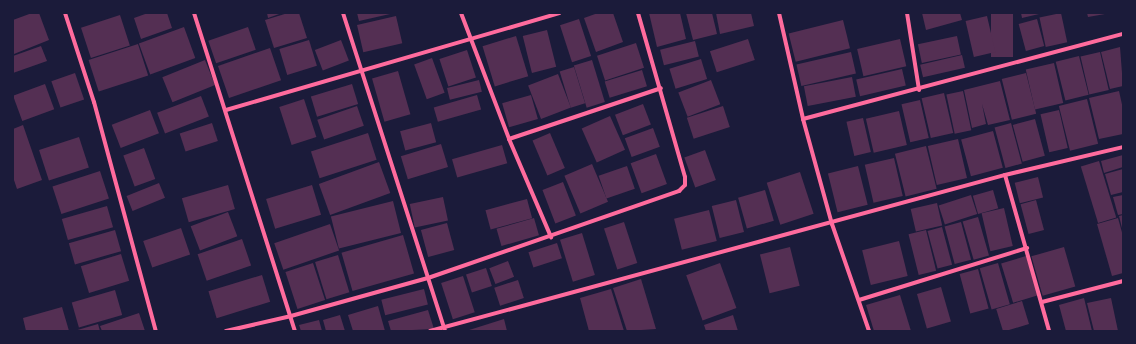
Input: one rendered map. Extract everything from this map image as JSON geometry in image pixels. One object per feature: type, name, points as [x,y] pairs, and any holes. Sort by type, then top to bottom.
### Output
[{"type":"street","points":[[65,13],[94,102],[156,331]]},
{"type":"street","points":[[194,13],[295,331]]},
{"type":"street","points":[[343,13],[445,329]]},
{"type":"street","points":[[461,13],[509,139],[551,237]]},
{"type":"street","points":[[226,110],[559,13]]},
{"type":"street","points":[[226,331],[291,316],[428,278],[670,196],[685,185],[685,177],[661,88],[638,13]]},
{"type":"street","points":[[779,13],[803,119],[832,224],[859,300],[868,331]]},
{"type":"street","points":[[907,13],[919,90]]},
{"type":"street","points":[[803,119],[919,90],[1123,34]]},
{"type":"street","points":[[509,139],[661,88]]},
{"type":"street","points":[[430,331],[445,329],[640,272],[832,224],[1005,175],[1123,147]]},
{"type":"street","points":[[1005,175],[1027,248],[1049,331]]},
{"type":"street","points":[[859,300],[1027,248]]},
{"type":"street","points":[[1042,302],[1123,280]]},
{"type":"building","points":[[32,13],[39,13],[49,40],[14,54],[13,20]]},
{"type":"building","points":[[148,13],[167,13],[172,28],[141,39],[134,18]]},
{"type":"building","points":[[267,13],[282,13],[268,18]]},
{"type":"building","points":[[288,13],[299,13],[307,38],[274,48],[265,20]]},
{"type":"building","points":[[357,13],[390,13],[390,14],[359,21]]},
{"type":"building","points":[[598,13],[613,13],[623,42],[596,52],[584,18]]},
{"type":"building","points":[[649,13],[680,13],[686,39],[657,47]]},
{"type":"building","points":[[686,13],[712,13],[717,34],[693,40]]},
{"type":"building","points":[[716,13],[751,13],[754,26],[720,34]]},
{"type":"building","points":[[922,13],[960,13],[962,20],[926,30]]},
{"type":"building","points":[[991,13],[1013,13],[1013,57],[991,57]]},
{"type":"building","points":[[1021,13],[1039,13],[1039,14],[1022,18]]},
{"type":"building","points":[[1061,13],[1067,42],[1046,47],[1039,18]]},
{"type":"building","points":[[1087,13],[1104,13],[1105,14],[1088,17]]},
{"type":"building","points":[[120,15],[130,45],[91,58],[81,28]]},
{"type":"building","points":[[396,16],[402,43],[363,52],[357,25]]},
{"type":"building","points":[[987,16],[995,52],[974,57],[966,21]]},
{"type":"building","points":[[579,19],[591,56],[572,62],[560,25]]},
{"type":"building","points":[[1037,19],[1044,46],[1026,51],[1019,24]]},
{"type":"building","points":[[843,20],[850,48],[796,62],[789,34]]},
{"type":"building","points":[[184,27],[195,58],[150,74],[139,43]]},
{"type":"building","points":[[248,27],[256,50],[216,63],[208,41]]},
{"type":"building","points":[[547,30],[556,67],[532,73],[523,36]]},
{"type":"building","points":[[516,36],[528,76],[495,86],[483,46]]},
{"type":"building","points":[[957,36],[961,55],[922,63],[918,44]]},
{"type":"building","points":[[748,39],[755,60],[717,72],[710,51]]},
{"type":"building","points":[[900,39],[906,66],[863,76],[857,49]]},
{"type":"building","points":[[309,40],[317,66],[287,75],[279,49]]},
{"type":"building","points":[[341,40],[349,61],[323,71],[315,50]]},
{"type":"building","points":[[695,41],[699,57],[664,65],[660,50]]},
{"type":"building","points":[[636,43],[644,68],[605,80],[597,56]]},
{"type":"building","points":[[138,44],[148,75],[99,91],[89,60]]},
{"type":"building","points":[[41,46],[47,61],[13,73],[13,56]]},
{"type":"building","points":[[1120,47],[1123,86],[1110,89],[1101,52]]},
{"type":"building","points":[[270,48],[281,80],[229,98],[218,66]]},
{"type":"building","points":[[467,50],[476,78],[448,87],[439,59]]},
{"type":"building","points":[[851,52],[856,73],[801,86],[796,65]]},
{"type":"building","points":[[1100,52],[1109,90],[1089,94],[1081,56]]},
{"type":"building","points":[[962,55],[965,68],[923,77],[920,65]]},
{"type":"building","points":[[1079,56],[1089,95],[1065,101],[1056,62]]},
{"type":"building","points":[[432,58],[445,93],[427,99],[414,64]]},
{"type":"building","points":[[701,59],[707,79],[676,89],[669,69]]},
{"type":"building","points":[[205,60],[215,85],[172,102],[162,77]]},
{"type":"building","points":[[592,60],[605,102],[587,108],[574,66]]},
{"type":"building","points":[[1054,63],[1063,103],[1035,109],[1026,70]]},
{"type":"building","points":[[574,67],[585,103],[571,108],[560,71]]},
{"type":"building","points":[[902,69],[906,86],[860,96],[856,80]]},
{"type":"building","points":[[642,70],[647,86],[610,98],[605,81]]},
{"type":"building","points":[[398,71],[410,114],[384,122],[372,78]]},
{"type":"building","points":[[75,73],[84,99],[60,108],[51,81]]},
{"type":"building","points":[[1026,73],[1036,114],[1012,120],[1002,79]]},
{"type":"building","points":[[558,74],[571,108],[541,119],[528,85]]},
{"type":"building","points":[[852,77],[856,97],[808,106],[804,86]]},
{"type":"building","points":[[479,80],[482,92],[450,100],[447,88]]},
{"type":"building","points":[[711,80],[720,104],[688,117],[678,93]]},
{"type":"building","points":[[1000,81],[1010,120],[988,125],[982,104],[986,124],[972,128],[964,90]]},
{"type":"building","points":[[45,84],[54,109],[22,121],[13,96]]},
{"type":"building","points":[[352,84],[358,104],[317,117],[311,97]]},
{"type":"building","points":[[963,91],[971,130],[955,134],[946,95]]},
{"type":"building","points":[[1119,91],[1123,109],[1123,134],[1099,139],[1089,98]]},
{"type":"building","points":[[944,93],[953,133],[931,138],[922,98]]},
{"type":"building","points":[[477,95],[481,109],[438,122],[434,107]]},
{"type":"building","points":[[531,95],[538,119],[509,127],[502,103]]},
{"type":"building","points":[[201,96],[209,117],[165,133],[157,113]]},
{"type":"building","points":[[304,99],[316,137],[292,145],[279,107]]},
{"type":"building","points":[[1087,99],[1098,144],[1070,151],[1059,106]]},
{"type":"building","points":[[920,100],[929,138],[910,142],[901,104]]},
{"type":"building","points":[[643,104],[651,125],[623,135],[615,115]]},
{"type":"building","points":[[357,106],[364,126],[324,140],[317,120]]},
{"type":"building","points":[[723,106],[730,127],[694,139],[687,118]]},
{"type":"building","points":[[150,110],[159,133],[121,148],[112,125]]},
{"type":"building","points":[[1059,110],[1068,148],[1049,152],[1040,114]]},
{"type":"building","points":[[899,111],[907,145],[874,153],[866,119]]},
{"type":"building","points":[[610,116],[625,150],[597,162],[582,129]]},
{"type":"building","points":[[863,118],[871,152],[854,156],[846,122]]},
{"type":"building","points":[[1035,119],[1045,156],[1023,162],[1013,125]]},
{"type":"building","points":[[212,123],[218,141],[186,152],[180,134]]},
{"type":"building","points":[[431,123],[436,142],[405,151],[400,131]]},
{"type":"building","points":[[1011,123],[1022,164],[1005,168],[995,127]]},
{"type":"building","points":[[23,125],[42,180],[17,189],[13,177],[13,129]]},
{"type":"building","points":[[653,128],[660,147],[632,157],[625,138]]},
{"type":"building","points":[[993,131],[1003,168],[971,176],[961,140]]},
{"type":"building","points":[[368,133],[377,160],[320,178],[311,152]]},
{"type":"building","points":[[550,133],[565,168],[547,175],[533,140]]},
{"type":"building","points":[[79,137],[89,167],[49,180],[39,150]]},
{"type":"building","points":[[958,139],[967,178],[937,185],[928,146]]},
{"type":"building","points":[[441,144],[448,167],[408,179],[401,156]]},
{"type":"building","points":[[502,145],[507,163],[457,178],[452,159]]},
{"type":"building","points":[[926,146],[937,189],[906,196],[895,154]]},
{"type":"building","points":[[144,148],[155,179],[135,187],[123,156]]},
{"type":"building","points":[[705,150],[716,180],[695,188],[684,158]]},
{"type":"building","points":[[656,154],[667,184],[642,193],[631,163]]},
{"type":"building","points":[[1123,155],[1123,167],[1104,173],[1101,161]]},
{"type":"building","points":[[894,158],[903,196],[874,203],[865,165]]},
{"type":"building","points":[[1099,161],[1116,217],[1098,223],[1081,167]]},
{"type":"building","points":[[379,162],[390,193],[330,215],[319,184]]},
{"type":"building","points":[[592,164],[608,202],[580,213],[564,176]]},
{"type":"building","points":[[627,166],[635,189],[606,198],[599,176]]},
{"type":"building","points":[[858,166],[868,205],[838,212],[828,173]]},
{"type":"building","points":[[1123,169],[1123,192],[1111,195],[1105,174]]},
{"type":"building","points":[[100,171],[109,199],[61,214],[52,186]]},
{"type":"building","points":[[800,172],[814,214],[780,225],[767,183]]},
{"type":"building","points":[[1038,177],[1043,197],[1020,203],[1015,183]]},
{"type":"building","points":[[563,182],[576,216],[555,223],[542,190]]},
{"type":"building","points":[[159,183],[165,198],[133,211],[127,196]]},
{"type":"building","points":[[228,185],[235,209],[189,222],[182,198]]},
{"type":"building","points":[[312,185],[321,215],[275,229],[266,199]]},
{"type":"building","points":[[765,190],[774,221],[747,228],[738,198]]},
{"type":"building","points":[[993,190],[998,208],[978,214],[973,196]]},
{"type":"building","points":[[971,195],[977,214],[945,225],[939,206]]},
{"type":"building","points":[[1123,195],[1123,214],[1118,215],[1113,197]]},
{"type":"building","points":[[443,197],[448,220],[415,228],[410,204]]},
{"type":"building","points":[[527,199],[532,218],[491,229],[485,210]]},
{"type":"building","points":[[736,200],[744,232],[720,238],[712,206]]},
{"type":"building","points":[[1036,200],[1044,230],[1029,234],[1021,204]]},
{"type":"building","points":[[393,201],[401,233],[339,249],[331,216]]},
{"type":"building","points":[[937,203],[942,225],[916,231],[911,209]]},
{"type":"building","points":[[107,206],[113,227],[68,240],[62,219]]},
{"type":"building","points":[[1004,208],[1013,246],[990,251],[982,213]]},
{"type":"building","points":[[709,210],[717,241],[682,250],[674,219]]},
{"type":"building","points":[[228,212],[237,236],[200,251],[191,226]]},
{"type":"building","points":[[1123,215],[1123,228],[1122,228],[1119,216]]},
{"type":"building","points":[[978,217],[989,255],[974,260],[963,221]]},
{"type":"building","points":[[534,218],[539,235],[501,246],[497,229]]},
{"type":"building","points":[[1118,218],[1123,236],[1123,273],[1112,276],[1097,224]]},
{"type":"building","points":[[624,222],[637,263],[617,269],[604,228]]},
{"type":"building","points":[[961,222],[971,260],[955,264],[945,226]]},
{"type":"building","points":[[447,223],[454,250],[428,257],[421,230]]},
{"type":"building","points":[[330,224],[339,250],[283,270],[274,243]]},
{"type":"building","points":[[942,227],[952,265],[938,269],[928,231]]},
{"type":"building","points":[[181,228],[190,254],[152,267],[143,241]]},
{"type":"building","points":[[115,230],[121,251],[75,264],[69,243]]},
{"type":"building","points":[[926,230],[936,271],[919,275],[909,234]]},
{"type":"building","points":[[582,233],[595,275],[573,282],[560,240]]},
{"type":"building","points":[[403,235],[414,273],[353,291],[341,253]]},
{"type":"building","points":[[242,239],[251,265],[207,281],[198,254]]},
{"type":"building","points":[[899,241],[908,276],[871,285],[862,250]]},
{"type":"building","points":[[557,243],[562,258],[533,267],[528,252]]},
{"type":"building","points":[[790,247],[800,286],[770,293],[760,254]]},
{"type":"building","points":[[1064,247],[1075,286],[1043,296],[1031,256]]},
{"type":"building","points":[[121,254],[129,281],[89,293],[81,266]]},
{"type":"building","points":[[338,255],[349,292],[326,299],[315,262]]},
{"type":"building","points":[[1026,256],[1038,295],[1013,303],[1001,264]]},
{"type":"building","points":[[508,261],[514,277],[495,284],[489,268]]},
{"type":"building","points":[[313,263],[325,300],[297,309],[285,272]]},
{"type":"building","points":[[720,263],[736,308],[703,320],[686,275]]},
{"type":"building","points":[[998,263],[1010,304],[992,310],[980,268]]},
{"type":"building","points":[[486,268],[492,286],[472,293],[466,274]]},
{"type":"building","points":[[978,269],[989,309],[970,314],[960,274]]},
{"type":"building","points":[[262,275],[270,302],[217,318],[208,291]]},
{"type":"building","points":[[463,276],[475,312],[453,319],[441,283]]},
{"type":"building","points":[[641,279],[656,329],[627,331],[613,288]]},
{"type":"building","points":[[518,280],[524,298],[500,306],[494,288]]},
{"type":"building","points":[[941,287],[951,322],[927,328],[917,294]]},
{"type":"building","points":[[424,289],[428,305],[385,315],[381,300]]},
{"type":"building","points":[[611,289],[624,331],[589,331],[580,298]]},
{"type":"building","points":[[115,290],[122,315],[79,327],[72,302]]},
{"type":"building","points":[[900,295],[911,331],[874,331],[866,305]]},
{"type":"building","points":[[1084,298],[1092,331],[1066,331],[1059,305]]},
{"type":"building","points":[[1111,298],[1118,331],[1094,331],[1087,303]]},
{"type":"building","points":[[1022,301],[1029,324],[1003,331],[996,309]]},
{"type":"building","points":[[378,306],[385,331],[353,331],[348,315]]},
{"type":"building","points":[[62,307],[69,331],[26,331],[23,318]]},
{"type":"building","points":[[428,310],[434,329],[391,331],[388,321]]},
{"type":"building","points":[[139,313],[145,331],[102,331],[100,326]]},
{"type":"building","points":[[340,315],[345,331],[326,331],[323,320]]},
{"type":"building","points":[[733,315],[738,331],[706,331],[704,325]]},
{"type":"building","points":[[504,319],[507,331],[466,331]]},
{"type":"building","points":[[319,320],[322,331],[301,331],[299,325]]},
{"type":"building","points":[[98,324],[100,331],[74,331]]}]
